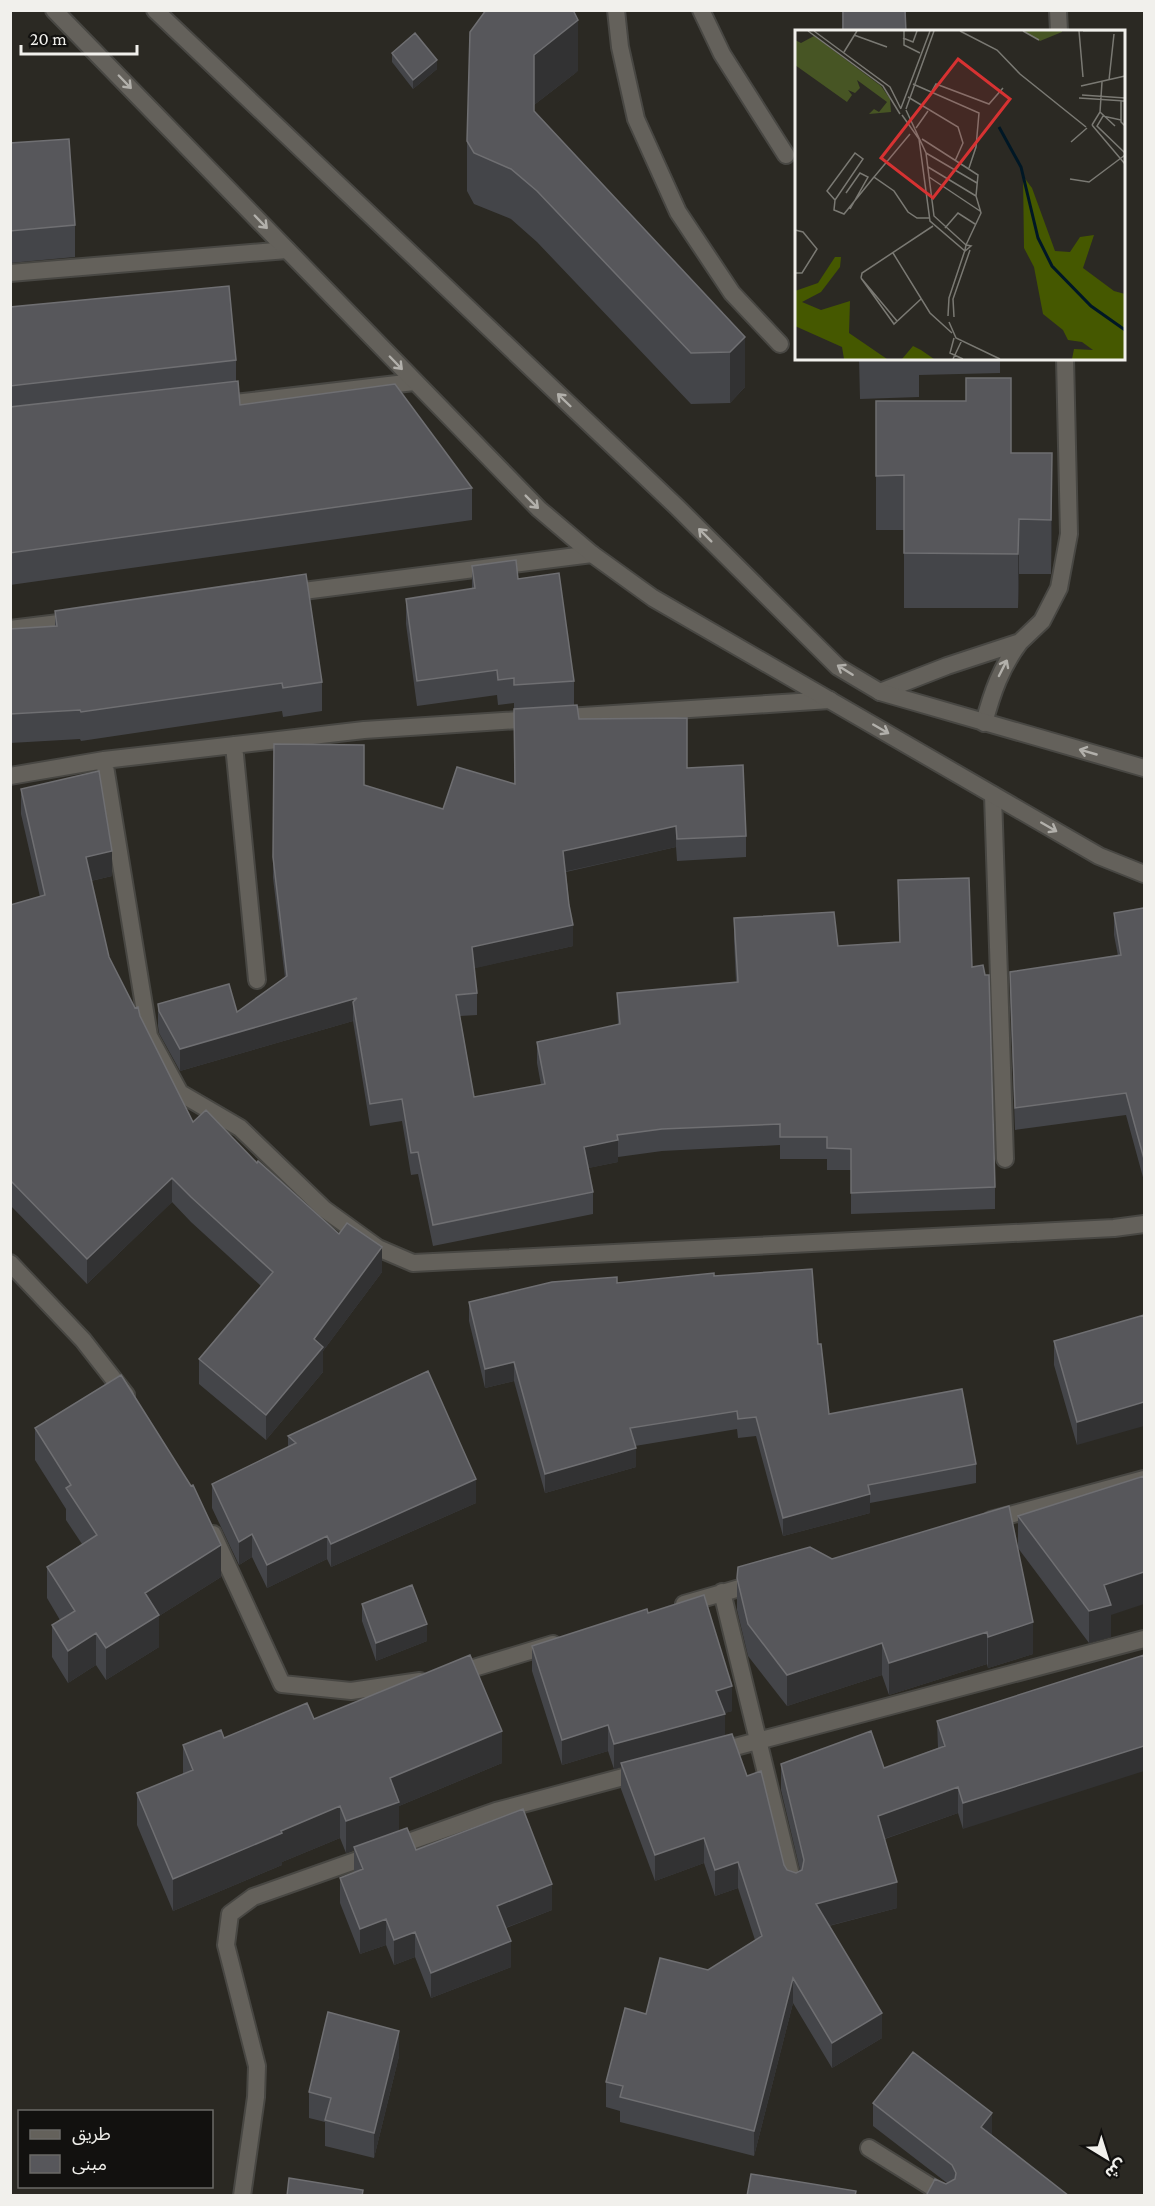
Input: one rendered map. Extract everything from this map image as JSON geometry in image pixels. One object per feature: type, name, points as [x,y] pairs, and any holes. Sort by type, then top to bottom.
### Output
[{"type":"street","points":[[54,10],[414,382],[539,508],[592,554],[653,598],[1099,856],[1144,874]]},
{"type":"street","points":[[155,10],[677,507],[838,667],[880,692],[1144,768]]},
{"type":"street","points":[[616,10],[620,47],[636,119],[678,212],[732,293],[780,344]]},
{"type":"street","points":[[701,10],[722,54],[786,155]]},
{"type":"street","points":[[1058,10],[1059,30]]},
{"type":"street","points":[[10,273],[287,250]]},
{"type":"street","points":[[984,723],[993,689],[1006,661],[1020,642],[1042,621],[1059,588],[1069,534],[1065,360]]},
{"type":"street","points":[[200,407],[414,382]]},
{"type":"street","points":[[272,595],[592,554]]},
{"type":"street","points":[[10,629],[94,618]]},
{"type":"street","points":[[880,692],[947,666],[1020,642]]},
{"type":"street","points":[[10,776],[104,760],[364,730],[830,700]]},
{"type":"street","points":[[234,745],[257,980]]},
{"type":"street","points":[[104,760],[149,1036],[180,1093],[240,1128],[324,1209],[378,1248],[413,1263],[1114,1228],[1144,1224]]},
{"type":"street","points":[[993,795],[1005,1159]]},
{"type":"street","points":[[10,1263],[83,1340],[133,1404]]},
{"type":"street","points":[[973,1525],[1144,1479]]},
{"type":"street","points":[[207,1521],[282,1684],[351,1691],[418,1682],[472,1670],[574,1638]]},
{"type":"street","points":[[665,1610],[768,1580]]},
{"type":"street","points":[[722,1592],[794,1888]]},
{"type":"street","points":[[701,1756],[1144,1639]]},
{"type":"street","points":[[242,2196],[256,2097],[256,2066],[226,1945],[230,1914],[253,1897],[496,1811],[655,1768]]},
{"type":"street","points":[[869,2148],[946,2196]]},
{"type":"building","points":[[486,10],[573,10],[578,20],[534,55],[534,111],[745,337],[730,352],[691,353],[537,191],[511,169],[474,153],[467,141],[470,32]]},
{"type":"building","points":[[843,10],[905,10],[906,30],[843,30]]},
{"type":"building","points":[[415,33],[437,60],[413,80],[392,53]]},
{"type":"building","points":[[69,139],[75,225],[10,231],[10,143]]},
{"type":"building","points":[[229,286],[236,360],[10,386],[10,307]]},
{"type":"building","points":[[966,378],[1011,378],[1011,453],[1052,453],[1051,520],[1019,519],[1018,554],[904,553],[904,475],[876,476],[876,401],[966,401]]},
{"type":"building","points":[[238,381],[240,405],[395,384],[472,488],[10,553],[10,407]]},
{"type":"building","points":[[516,560],[518,579],[559,573],[574,681],[514,685],[514,678],[498,680],[497,670],[417,681],[406,599],[475,588],[472,566]]},
{"type":"building","points":[[306,574],[322,682],[283,688],[282,683],[81,712],[80,710],[10,714],[10,629],[57,626],[55,611]]},
{"type":"building","points":[[577,705],[579,719],[687,718],[687,768],[743,765],[746,836],[677,839],[676,826],[563,851],[573,925],[472,947],[477,993],[456,995],[474,1097],[545,1084],[537,1042],[620,1024],[617,993],[738,982],[734,918],[834,912],[838,946],[900,942],[898,880],[969,878],[972,967],[983,965],[985,975],[989,975],[995,1187],[851,1193],[851,1149],[827,1148],[827,1137],[780,1137],[780,1124],[662,1129],[617,1135],[618,1140],[584,1147],[593,1192],[433,1225],[418,1152],[411,1153],[402,1099],[370,1104],[353,1002],[357,998],[180,1049],[159,1011],[158,1004],[229,984],[237,1012],[287,976],[273,857],[274,744],[364,745],[364,785],[443,809],[457,767],[515,784],[514,709]]},
{"type":"building","points":[[99,771],[112,851],[86,857],[109,957],[135,1008],[138,1007],[140,1016],[193,1122],[206,1110],[257,1163],[258,1161],[339,1234],[347,1223],[382,1247],[314,1339],[323,1347],[266,1415],[199,1359],[273,1272],[172,1178],[87,1259],[10,1180],[10,905],[45,895],[21,789]]},
{"type":"building","points":[[1144,908],[1144,1159],[1126,1093],[1015,1108],[1010,972],[1121,955],[1114,913]]},
{"type":"building","points":[[812,1269],[818,1344],[821,1344],[829,1414],[962,1389],[976,1464],[868,1485],[870,1494],[783,1518],[756,1417],[738,1419],[737,1411],[630,1428],[636,1448],[545,1474],[514,1362],[485,1369],[469,1302],[552,1282],[617,1277],[617,1283],[714,1273],[714,1276]]},
{"type":"building","points":[[1144,1315],[1144,1402],[1077,1422],[1054,1341]]},
{"type":"building","points":[[428,1371],[476,1479],[331,1544],[327,1536],[267,1565],[252,1534],[239,1542],[212,1484],[296,1443],[288,1436]]},
{"type":"building","points":[[121,1375],[191,1486],[193,1485],[221,1545],[145,1593],[159,1615],[106,1648],[96,1633],[68,1651],[52,1625],[75,1611],[47,1567],[97,1535],[66,1488],[71,1485],[35,1428]]},
{"type":"building","points":[[1144,1476],[1144,1572],[1104,1585],[1111,1605],[1089,1611],[1018,1516]]},
{"type":"building","points":[[1009,1506],[1033,1622],[988,1637],[987,1632],[889,1663],[882,1643],[787,1675],[748,1624],[737,1578],[738,1567],[810,1547],[832,1559]]},
{"type":"building","points":[[412,1585],[427,1624],[376,1643],[362,1604]]},
{"type":"building","points":[[704,1595],[732,1686],[716,1691],[725,1714],[614,1744],[608,1725],[562,1740],[532,1646],[647,1609],[648,1613]]},
{"type":"building","points":[[470,1655],[502,1731],[390,1778],[399,1802],[346,1821],[340,1806],[173,1879],[137,1793],[193,1770],[183,1745],[221,1730],[224,1738],[307,1703],[314,1719]]},
{"type":"building","points":[[1144,1655],[1144,1746],[963,1803],[958,1787],[878,1816],[897,1882],[816,1904],[882,2013],[832,2043],[793,1978],[754,2131],[620,2097],[623,2086],[606,2082],[625,2008],[646,2014],[660,1958],[708,1970],[762,1936],[738,1862],[715,1870],[704,1838],[655,1855],[621,1763],[732,1734],[747,1776],[761,1771],[784,1865],[787,1870],[796,1873],[802,1870],[804,1860],[781,1764],[871,1731],[884,1768],[945,1746],[937,1721]]},
{"type":"building","points":[[523,1809],[552,1884],[497,1906],[511,1941],[431,1973],[415,1932],[394,1940],[386,1919],[360,1929],[340,1878],[363,1869],[354,1847],[407,1828],[416,1850]]},
{"type":"building","points":[[328,2012],[399,2031],[374,2133],[325,2120],[331,2098],[309,2092]]},
{"type":"building","points":[[913,2052],[992,2113],[981,2127],[1069,2196],[926,2196],[935,2179],[946,2184],[955,2179],[956,2173],[952,2165],[873,2103]]},
{"type":"building","points":[[751,2174],[856,2191],[855,2196],[747,2196]]},
{"type":"building","points":[[289,2178],[363,2190],[362,2196],[287,2196]]}]
